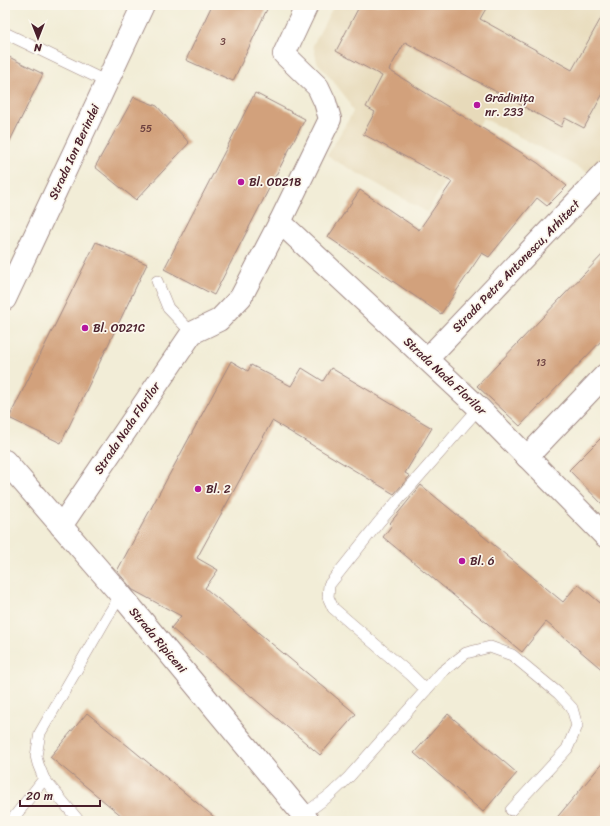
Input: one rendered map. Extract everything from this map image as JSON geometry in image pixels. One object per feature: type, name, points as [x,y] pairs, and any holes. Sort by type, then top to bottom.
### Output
[{"type":"street","name":"Strada Ion Berindei","points":[[5,299],[143,5]]},
{"type":"street","points":[[192,333],[219,320],[241,297],[280,222],[330,119],[325,102],[318,87],[284,54],[307,5]]},
{"type":"street","name":"Strada Petre Antonescu, Arhitect","points":[[427,359],[605,172]]},
{"type":"street","name":"Strada Nada Florilor","points":[[280,222],[479,408],[605,536]]},
{"type":"street","name":"Strada Nada Florilor","points":[[61,526],[192,333]]},
{"type":"street","points":[[527,457],[605,375]]},
{"type":"street","name":"Strada Ripiceni","points":[[5,461],[121,595],[306,818]]},
{"type":"lane","points":[[5,33],[107,82]]},
{"type":"lane","points":[[157,281],[168,308],[192,333]]},
{"type":"lane","points":[[426,690],[411,675],[333,608],[328,597],[329,585],[379,522],[479,408]]},
{"type":"lane","points":[[79,821],[44,779],[36,756],[40,734],[121,595]]},
{"type":"lane","points":[[306,818],[349,777],[442,672],[466,653],[490,647],[512,655],[558,693],[572,708],[577,726],[567,749],[511,810]]},
{"type":"lane","points":[[11,821],[44,779]]},
{"type":"shaded area","name":"Grădinița nr. 233","points":[[334,5],[605,5],[605,154],[587,172],[483,118],[427,212],[327,156],[353,112],[347,99],[317,62],[313,45]]},
{"type":"building","points":[[212,5],[269,5],[233,81],[186,60]]},
{"type":"building","points":[[360,5],[488,5],[480,19],[572,70],[605,11],[605,90],[584,128],[565,118],[561,127],[405,42],[389,70],[538,163],[567,186],[547,206],[537,198],[489,257],[482,253],[441,314],[328,237],[360,190],[419,230],[452,182],[363,134],[375,112],[366,107],[382,76],[336,51]]},
{"type":"building","points":[[5,55],[43,74],[5,151]]},
{"type":"building","name":"Bl. OD21B","points":[[255,93],[305,119],[214,295],[164,269]]},
{"type":"building","points":[[134,97],[157,106],[189,143],[136,200],[95,167]]},
{"type":"building","name":"Bl. OD21C","points":[[96,242],[147,264],[61,443],[9,418]]},
{"type":"building","points":[[605,252],[605,337],[520,426],[477,386]]},
{"type":"building","points":[[231,361],[248,371],[251,365],[291,386],[302,368],[323,381],[331,368],[432,428],[405,473],[410,476],[394,494],[272,421],[197,558],[218,570],[205,588],[356,714],[320,755],[171,628],[181,616],[133,590],[117,571]]},
{"type":"building","points":[[605,434],[605,507],[569,470]]},
{"type":"building","name":"Bl. 6","points":[[421,485],[563,602],[578,584],[605,607],[605,672],[546,622],[522,652],[383,537],[392,525],[390,523]]},
{"type":"building","points":[[87,713],[219,821],[128,821],[50,757]]},
{"type":"building","points":[[448,714],[517,773],[483,812],[414,753]]},
{"type":"building","points":[[605,760],[605,821],[554,821]]},
{"type":"place","name":"Grădinița nr. 233","points":[[477,105]]},
{"type":"place","name":"Bl. OD21B","points":[[241,182]]},
{"type":"place","name":"Bl. OD21C","points":[[85,328]]},
{"type":"place","name":"Bl. 2","points":[[198,489]]},
{"type":"place","name":"Bl. 6","points":[[462,561]]}]
